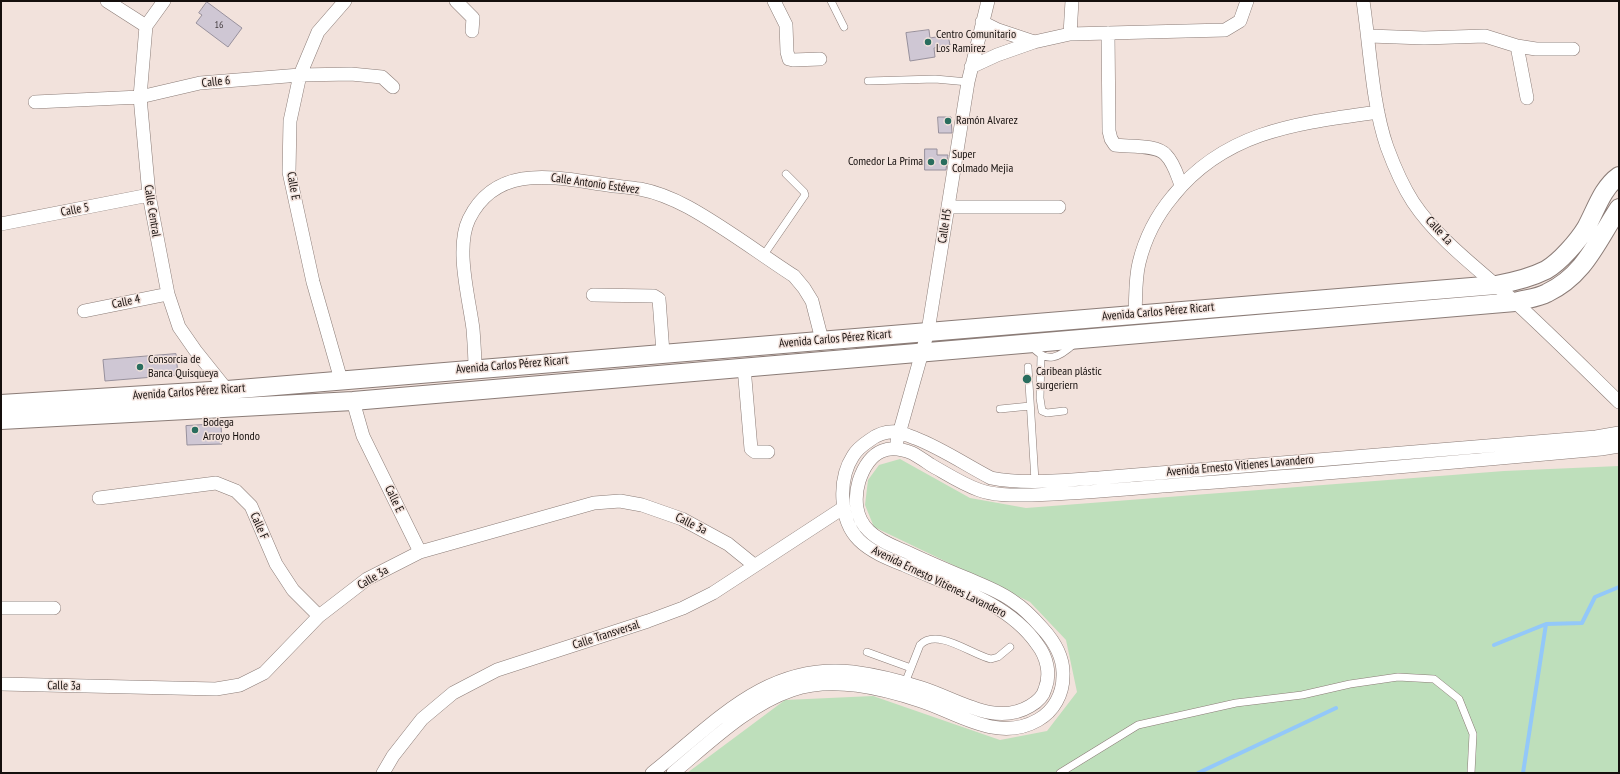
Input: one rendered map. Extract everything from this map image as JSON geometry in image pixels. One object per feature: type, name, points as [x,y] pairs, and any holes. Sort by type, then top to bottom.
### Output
[{"type":"main road","name":"Avenida Carlos Pérez Ricart","points":[[1,404],[228,390],[475,368],[1496,285],[1515,281],[1547,269],[1564,254],[1577,240],[1586,227],[1606,190],[1619,176]]},
{"type":"main road","name":"Avenida Carlos Pérez Ricart","points":[[1,420],[354,401],[921,353],[1035,350],[1078,339],[1515,302],[1546,294],[1567,282],[1582,268],[1596,248],[1619,208]]},
{"type":"street","points":[[107,1],[146,26],[164,1]]},
{"type":"street","name":"Calle E","points":[[342,380],[313,282],[289,172],[290,121],[300,75],[318,32],[345,1]]},
{"type":"street","points":[[456,1],[473,18],[472,31]]},
{"type":"street","points":[[774,1],[786,25],[787,52],[789,59],[820,59]]},
{"type":"street","name":"Calle H5","points":[[896,449],[898,432],[928,331],[968,82],[988,1]]},
{"type":"street","points":[[1070,34],[1072,1]]},
{"type":"street","points":[[972,67],[997,55],[1034,42],[1070,34],[1225,30],[1240,22],[1248,1]]},
{"type":"street","name":"Calle 1a","points":[[1364,1],[1378,112],[1387,147],[1400,179],[1414,202],[1438,231],[1515,302],[1619,402]]},
{"type":"street","points":[[982,22],[998,30],[1034,42]]},
{"type":"street","name":"Calle Central","points":[[146,26],[140,97],[148,195],[168,294],[179,327],[195,350],[228,390]]},
{"type":"street","points":[[1108,33],[1109,131],[1111,139],[1115,145],[1160,150],[1166,154],[1174,167],[1181,185]]},
{"type":"street","points":[[1369,36],[1424,38],[1485,36],[1518,46],[1573,49]]},
{"type":"street","points":[[1518,46],[1527,98]]},
{"type":"street","name":"Calle 6","points":[[35,102],[140,97],[200,83],[300,75],[351,74],[382,77],[393,87]]},
{"type":"street","points":[[1135,314],[1139,263],[1150,231],[1161,210],[1181,185],[1201,166],[1216,156],[1263,134],[1321,120],[1378,112]]},
{"type":"street","name":"Calle Antonio Estévez","points":[[475,368],[473,328],[464,272],[464,239],[469,220],[479,204],[491,192],[506,184],[525,178],[550,177],[640,189],[666,197],[688,207],[794,276],[812,301],[822,340]]},
{"type":"street","name":"Calle 5","points":[[1,224],[148,195]]},
{"type":"street","points":[[948,206],[1059,206]]},
{"type":"street","name":"Calle 4","points":[[84,311],[168,294]]},
{"type":"street","points":[[593,295],[654,296],[659,299],[663,353]]},
{"type":"street","points":[[744,368],[751,449],[755,452],[768,452]]},
{"type":"street","points":[[228,390],[230,408]]},
{"type":"street","name":"Calle E","points":[[354,401],[363,436],[420,552]]},
{"type":"street","name":"Avenida Ernesto Vitienes Lavandero","points":[[652,773],[754,693],[785,678],[818,671],[836,670],[856,672],[905,683],[940,694],[981,711],[993,714],[1014,714],[1036,703],[1043,696],[1047,686],[1048,673],[1046,661],[1039,647],[1029,633],[1017,621],[1002,610],[980,599],[886,557],[859,540],[846,521],[843,508],[846,471],[851,458],[858,449],[878,435],[898,432],[925,442],[991,478],[1001,480],[1035,481],[1099,478],[1588,437],[1619,433]]},
{"type":"street","name":"Avenida Ernesto Vitienes Lavandero","points":[[673,773],[751,710],[779,695],[812,685],[851,685],[893,693],[924,702],[976,724],[991,728],[1007,729],[1022,726],[1038,720],[1051,710],[1060,696],[1064,681],[1063,666],[1058,651],[1051,638],[1019,605],[1006,596],[886,543],[870,532],[860,521],[856,504],[857,487],[861,474],[870,460],[879,452],[896,449],[910,452],[956,479],[977,489],[992,494],[1008,496],[1100,491],[1273,478],[1601,449],[1619,446]]},
{"type":"street","name":"Calle F","points":[[99,498],[216,483],[236,491],[251,506],[276,564],[293,590],[319,616]]},
{"type":"street","name":"Calle 3a","points":[[1,684],[216,689],[240,685],[264,673],[319,616],[367,579],[420,552],[594,503],[620,501],[642,505],[695,525],[728,544],[754,565]]},
{"type":"street","name":"Calle Transversal","points":[[383,773],[393,756],[422,719],[453,693],[497,670],[648,621],[683,608],[713,592],[843,508]]},
{"type":"street","points":[[859,540],[870,532]]},
{"type":"street","points":[[1,608],[54,608]]},
{"type":"lane","points":[[832,1],[844,27]]},
{"type":"lane","points":[[868,81],[935,79],[968,82]]},
{"type":"lane","points":[[763,256],[805,195],[804,192],[786,174]]},
{"type":"lane","points":[[1035,350],[1042,412],[1047,413],[1064,411]]},
{"type":"lane","points":[[1028,367],[1035,481]]},
{"type":"lane","points":[[1000,408],[1030,406]]},
{"type":"lane","points":[[905,683],[920,645],[932,638],[949,642],[991,659],[998,657],[1010,647]]},
{"type":"lane","points":[[867,652],[911,668]]},
{"type":"lane","points":[[1060,773],[1138,725],[1236,703],[1302,695],[1350,684],[1398,677],[1434,679],[1459,699],[1473,734],[1471,773]]},
{"type":"green space","points":[[900,459],[970,498],[1026,508],[1504,471],[1619,466],[1619,773],[687,773],[785,700],[873,696],[1000,740],[1047,731],[1077,692],[1066,640],[1030,602],[874,527],[865,505],[868,480],[879,465]]},
{"type":"building","points":[[207,2],[242,28],[228,47],[196,23],[202,15],[199,13]]},
{"type":"building","name":"Centro Comunitario Los Ramirez","points":[[929,30],[930,38],[948,35],[950,45],[934,48],[935,57],[910,61],[906,33]]},
{"type":"building","name":"Ramón Alvarez","points":[[938,117],[951,117],[952,133],[939,133]]},
{"type":"building","name":"Comedor La Prima","points":[[925,149],[937,149],[937,155],[948,155],[946,170],[925,170]]},
{"type":"building","name":"Consorcia de Banca Quisqueya","points":[[176,354],[178,375],[105,381],[103,360]]},
{"type":"building","points":[[221,424],[222,444],[187,445],[186,426]]},
{"type":"waterway","points":[[1523,773],[1546,624],[1582,623],[1595,597],[1619,587]]},
{"type":"waterway","points":[[1494,645],[1546,624]]},
{"type":"waterway","points":[[1198,773],[1336,708]]},
{"type":"place","name":"Centro Comunitario Los Ramirez","points":[[928,42]]},
{"type":"place","name":"Ramón Alvarez","points":[[948,121]]},
{"type":"place","name":"Comedor La Prima","points":[[931,162]]},
{"type":"place","name":"Super Colmado Mejia","points":[[944,162]]},
{"type":"place","name":"Consorcia de Banca Quisqueya","points":[[140,367]]},
{"type":"place","name":"Caribean plástic surgeriern","points":[[1027,379]]},
{"type":"place","name":"Bodega Arroyo Hondo","points":[[195,430]]}]
